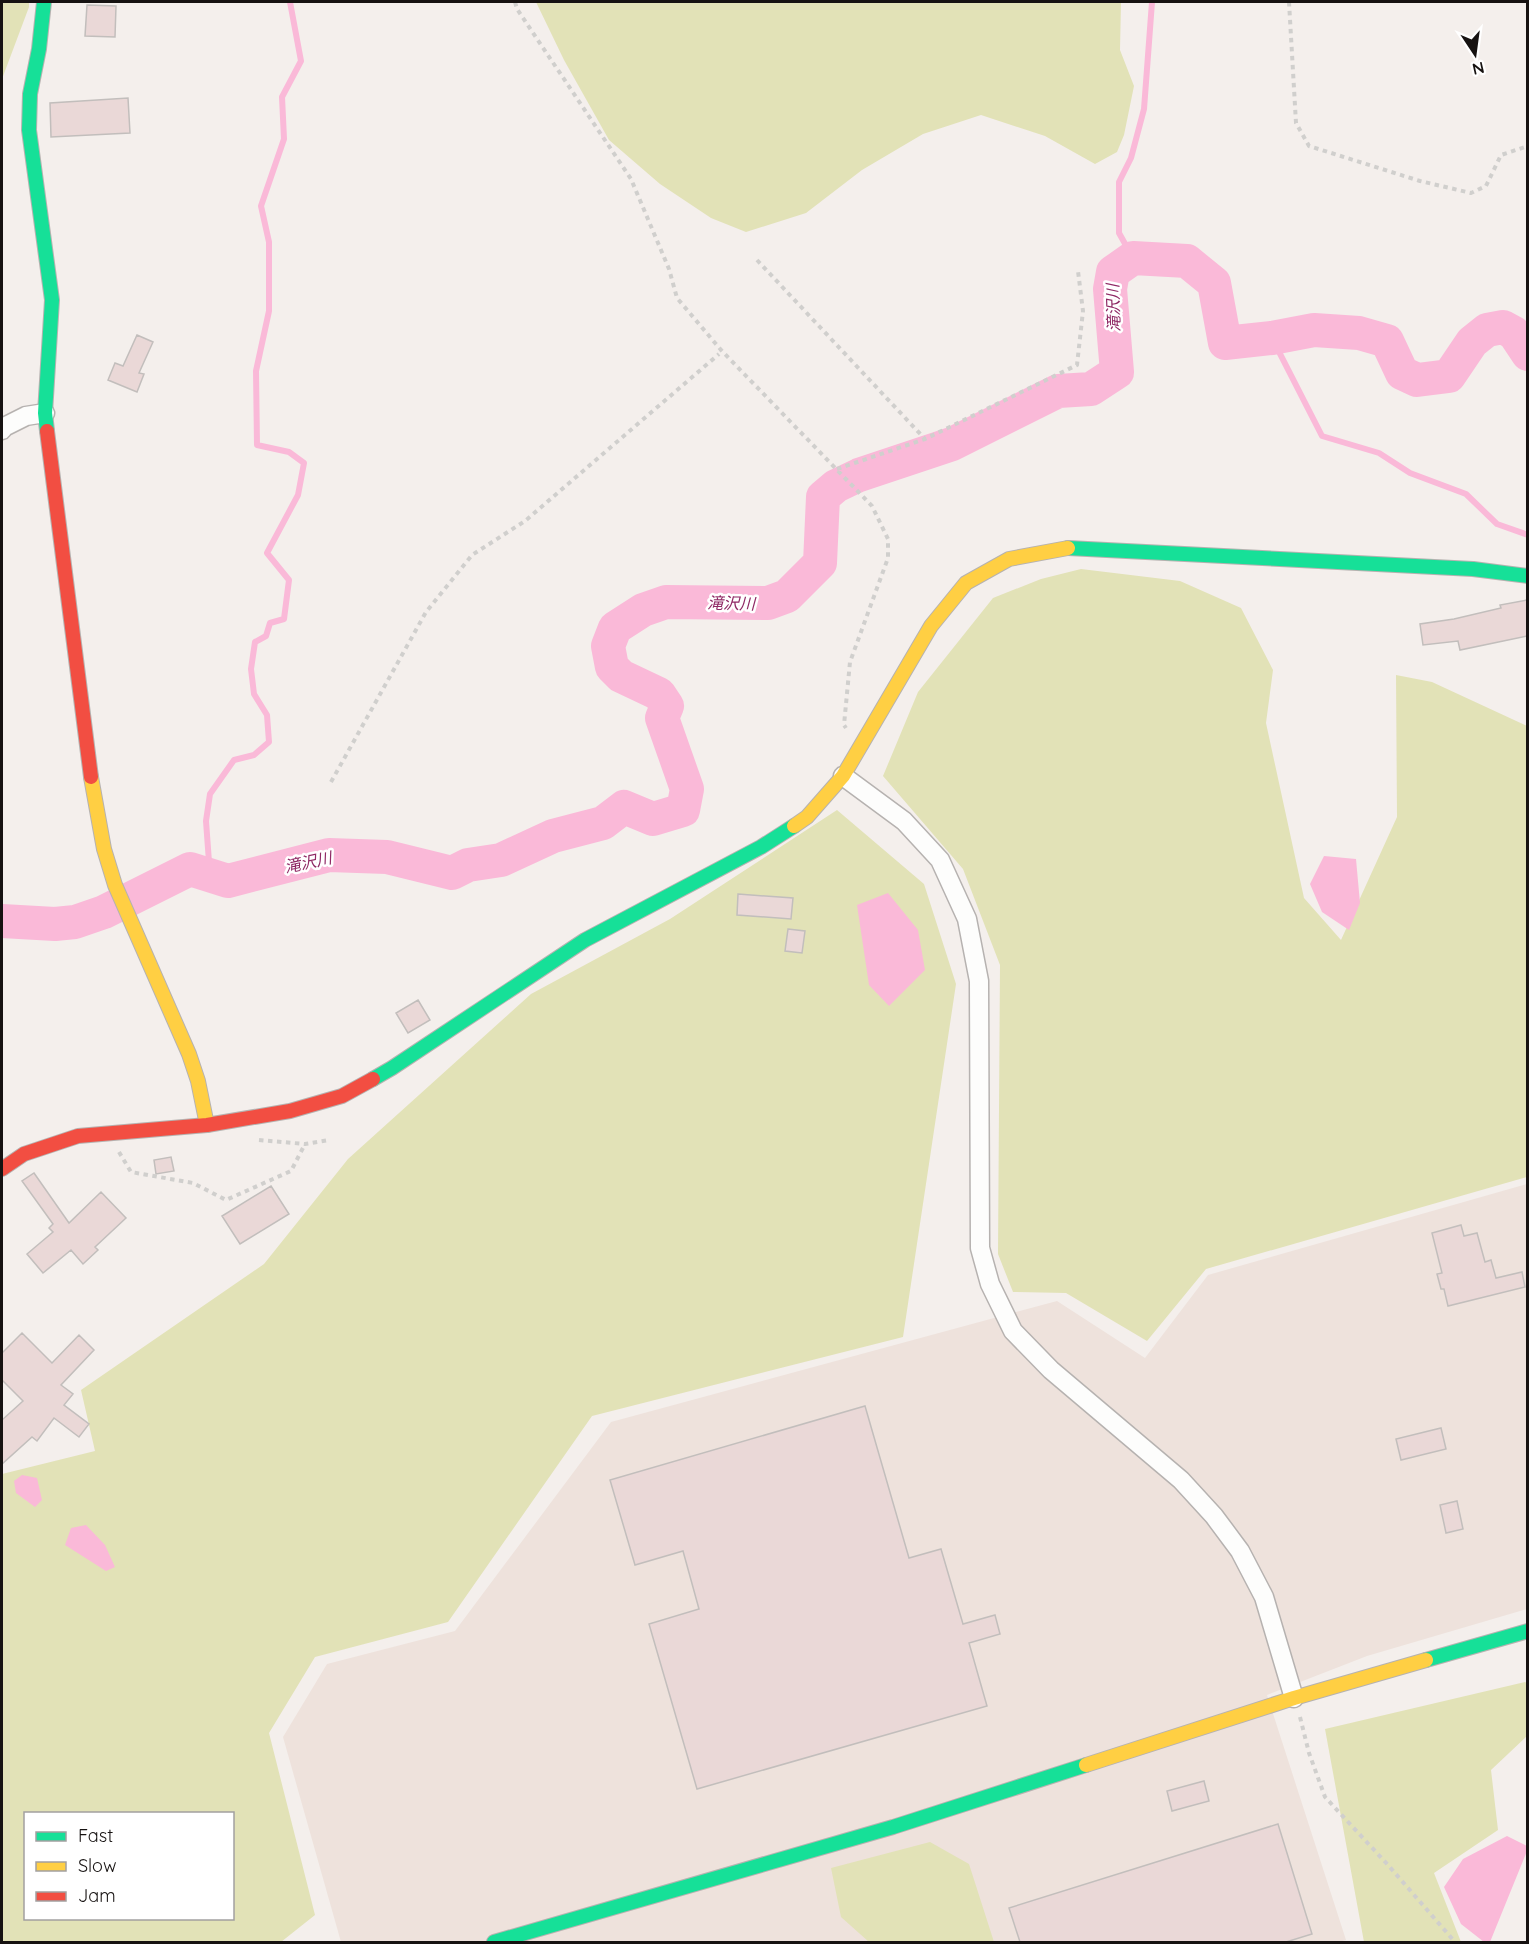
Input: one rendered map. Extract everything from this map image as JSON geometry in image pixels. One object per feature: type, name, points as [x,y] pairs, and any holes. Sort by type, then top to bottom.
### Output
[{"type":"street","points":[[45,2],[30,94],[29,130],[52,300],[45,413],[90,770],[104,849],[115,885],[189,1054],[198,1081],[207,1125]]},
{"type":"street","points":[[2,430],[26,416],[45,413]]},
{"type":"street","points":[[2,1169],[24,1154],[78,1136],[207,1125],[290,1111],[342,1096],[392,1068],[585,940],[762,847],[807,817],[843,776],[931,626],[966,584],[1009,559],[1065,548],[1473,569],[1527,576]]},
{"type":"street","points":[[843,776],[904,821],[940,860],[967,919],[979,981],[980,1248],[990,1284],[1013,1331],[1051,1370],[1181,1480],[1214,1516],[1240,1551],[1264,1597],[1294,1698]]},
{"type":"street","points":[[494,1942],[893,1827],[1294,1698],[1527,1630]]},
{"type":"path","points":[[515,2],[517,9],[631,179],[669,269],[677,298],[721,350],[872,506],[888,539],[888,558],[850,662],[844,725],[861,743]]},
{"type":"path","points":[[1289,2],[1296,123],[1309,146],[1420,181],[1471,194],[1486,186],[1501,155],[1527,146]]},
{"type":"path","points":[[757,260],[926,439]]},
{"type":"path","points":[[837,469],[926,439],[1077,366],[1083,311],[1078,271]]},
{"type":"path","points":[[331,782],[426,612],[472,555],[525,521],[718,354]]},
{"type":"path","points":[[108,1134],[131,1172],[193,1183],[226,1200],[291,1171],[305,1144]]},
{"type":"path","points":[[1294,1698],[1325,1797],[1455,1942]]},
{"type":"shaded area","points":[[1324,856],[1356,859],[1360,903],[1349,930],[1322,912],[1310,884]]},
{"type":"shaded area","points":[[888,893],[918,930],[925,970],[889,1006],[869,985],[857,905]]},
{"type":"shaded area","points":[[1527,1184],[1527,1609],[1367,1656],[1267,1695],[1346,1940],[1339,1942],[341,1942],[283,1737],[327,1664],[455,1631],[611,1422],[1057,1301],[1145,1358],[1208,1275]]},
{"type":"shaded area","points":[[22,1475],[37,1478],[42,1500],[35,1507],[16,1493],[14,1481]]},
{"type":"shaded area","points":[[86,1525],[105,1545],[115,1567],[106,1571],[65,1545],[71,1528]]},
{"type":"shaded area","points":[[1507,1836],[1527,1846],[1527,1851],[1490,1942],[1484,1942],[1461,1924],[1444,1887],[1463,1859]]},
{"type":"green space","points":[[2,2],[29,2],[29,7],[2,79]]},
{"type":"green space","points":[[536,2],[1121,2],[1120,50],[1134,86],[1124,135],[1117,152],[1095,164],[1045,136],[981,115],[923,134],[862,170],[806,213],[746,232],[711,218],[660,184],[609,140],[564,60]]},
{"type":"green space","points":[[1081,569],[1180,581],[1241,608],[1273,670],[1266,723],[1304,898],[1341,940],[1397,817],[1396,675],[1432,682],[1527,726],[1527,1177],[1206,1269],[1147,1341],[1066,1293],[1013,1292],[998,1254],[1000,965],[963,869],[883,776],[918,692],[993,598],[1041,579]]},
{"type":"green space","points":[[837,810],[924,884],[956,984],[903,1337],[592,1416],[448,1622],[315,1657],[269,1733],[315,1915],[281,1942],[2,1942],[2,1474],[95,1451],[81,1390],[264,1264],[348,1159],[531,994],[670,919]]},
{"type":"green space","points":[[1525,1682],[1528,1684],[1527,1736],[1491,1770],[1498,1830],[1434,1873],[1461,1942],[1364,1942],[1325,1729]]},
{"type":"green space","points":[[930,1842],[969,1864],[994,1942],[869,1942],[841,1917],[831,1868]]},
{"type":"building","points":[[87,5],[116,6],[115,37],[85,36]]},
{"type":"building","points":[[128,98],[130,133],[51,137],[50,103]]},
{"type":"building","points":[[137,335],[153,342],[139,373],[144,374],[137,392],[108,380],[115,363],[123,366]]},
{"type":"building","points":[[1527,600],[1527,636],[1460,650],[1458,641],[1423,645],[1420,624],[1454,619],[1501,608],[1500,605]]},
{"type":"building","points":[[738,894],[793,898],[791,919],[737,915]]},
{"type":"building","points":[[788,929],[805,931],[802,953],[785,951]]},
{"type":"building","points":[[418,1000],[430,1020],[408,1033],[396,1013]]},
{"type":"building","points":[[171,1157],[174,1171],[156,1174],[154,1160]]},
{"type":"building","points":[[34,1173],[69,1223],[101,1192],[126,1218],[95,1247],[98,1250],[83,1264],[71,1250],[43,1273],[27,1254],[53,1232],[49,1228],[53,1224],[22,1181]]},
{"type":"building","points":[[271,1186],[289,1214],[240,1244],[222,1216]]},
{"type":"building","points":[[1461,1225],[1464,1236],[1477,1233],[1485,1262],[1491,1260],[1496,1278],[1522,1272],[1525,1287],[1448,1306],[1437,1274],[1442,1273],[1432,1233]]},
{"type":"building","points":[[22,1333],[52,1363],[79,1335],[94,1350],[61,1385],[73,1394],[64,1405],[89,1424],[79,1437],[54,1418],[37,1441],[32,1437],[2,1464],[2,1420],[23,1401],[2,1380],[2,1353]]},
{"type":"building","points":[[865,1406],[909,1558],[941,1549],[963,1624],[995,1615],[1000,1634],[969,1643],[987,1706],[697,1789],[649,1624],[699,1609],[683,1551],[635,1565],[610,1480]]},
{"type":"building","points":[[1441,1428],[1446,1449],[1401,1460],[1396,1439]]},
{"type":"building","points":[[1457,1501],[1463,1529],[1446,1533],[1440,1505]]},
{"type":"building","points":[[1204,1781],[1209,1801],[1172,1811],[1167,1791]]},
{"type":"building","points":[[1278,1824],[1312,1934],[1286,1942],[1020,1942],[1009,1908]]},
{"type":"waterway","points":[[228,881],[209,862],[206,821],[210,794],[234,760],[254,755],[269,742],[267,715],[254,694],[251,669],[255,642],[266,636],[270,623],[284,619],[289,580],[267,553],[298,495],[304,463],[289,452],[257,445],[256,371],[269,311],[269,242],[261,206],[284,139],[282,97],[301,61],[290,2]]},
{"type":"waterway","points":[[1133,258],[1119,233],[1119,182],[1131,158],[1144,109],[1152,2]]},
{"type":"waterway","name":"滝沢川","points":[[2,921],[55,924],[75,922],[104,912],[190,869],[228,881],[329,855],[387,857],[452,873],[468,865],[501,860],[553,836],[603,823],[624,807],[653,819],[683,810],[687,789],[662,718],[667,706],[659,694],[621,676],[612,667],[608,646],[615,628],[643,610],[666,602],[768,603],[787,596],[820,563],[823,497],[836,486],[859,475],[952,444],[1058,391],[1091,389],[1117,372],[1110,289],[1113,272],[1133,258],[1187,261],[1214,283],[1225,343],[1272,338],[1314,330],[1359,333],[1387,341],[1402,373],[1417,380],[1449,376],[1472,342],[1487,330],[1503,327],[1514,333],[1528,354]]},
{"type":"waterway","points":[[1272,338],[1322,436],[1379,453],[1410,473],[1466,494],[1497,524],[1528,535]]},
{"type":"traffic: fast","points":[[44,2],[39,49],[30,94],[29,130],[52,300],[45,413],[47,431]]},
{"type":"traffic: fast","points":[[1068,548],[1473,569],[1528,576]]},
{"type":"traffic: fast","points":[[373,1079],[585,940],[761,847],[794,826]]},
{"type":"traffic: fast","points":[[1426,1660],[1528,1631]]},
{"type":"traffic: fast","points":[[494,1942],[893,1827],[1086,1765]]},
{"type":"traffic: slow","points":[[794,826],[807,817],[843,776],[931,626],[966,583],[1009,559],[1068,548]]},
{"type":"traffic: slow","points":[[91,777],[104,849],[115,885],[189,1054],[198,1081],[207,1125]]},
{"type":"traffic: slow","points":[[1086,1765],[1294,1698],[1426,1660]]},
{"type":"traffic: jam","points":[[47,431],[91,777]]},
{"type":"traffic: jam","points":[[2,1169],[24,1154],[78,1136],[207,1125],[290,1111],[342,1096],[373,1079]]}]
